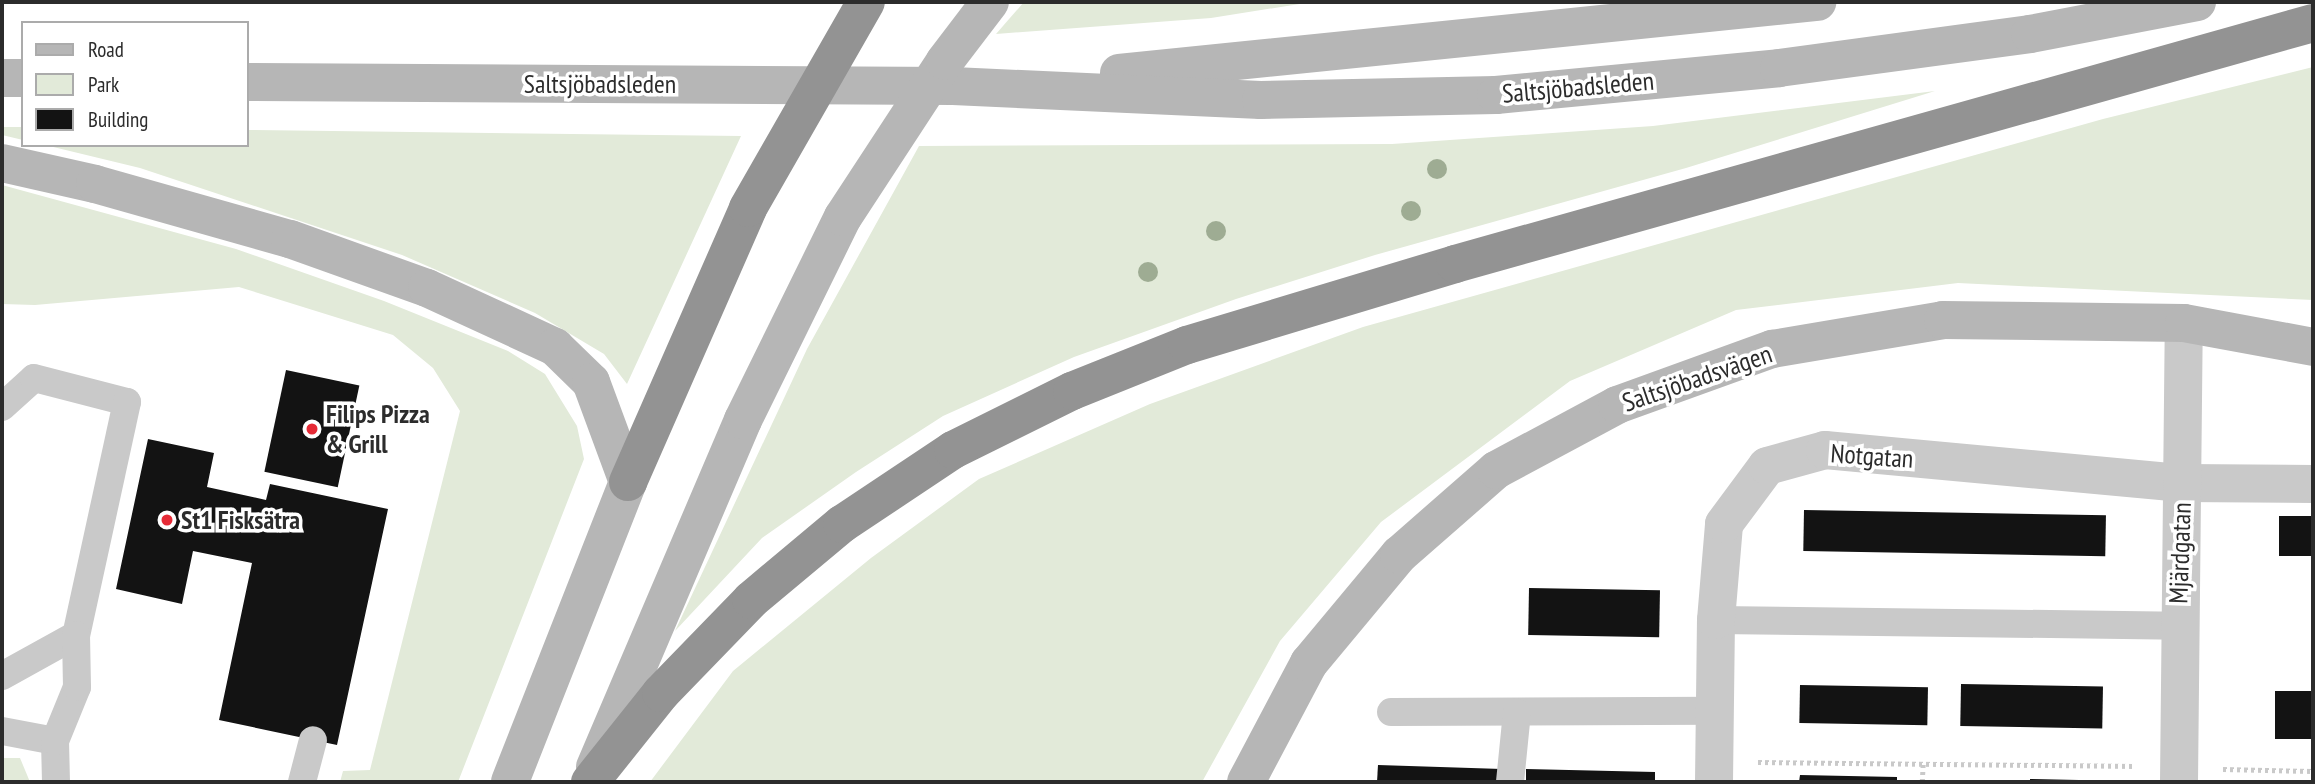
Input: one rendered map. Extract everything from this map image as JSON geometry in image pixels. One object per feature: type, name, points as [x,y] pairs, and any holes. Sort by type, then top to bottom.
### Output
[{"type":"highway","points":[[628,482],[748,208],[866,2]]},
{"type":"highway","points":[[589,782],[661,693],[733,619],[842,524],[953,450],[1072,391],[1186,345],[1455,264],[2313,23]]},
{"type":"main road","points":[[589,782],[743,420],[843,217],[945,61],[990,2]]},
{"type":"main road","name":"Saltsjöbadsleden","points":[[953,86],[1245,63],[1816,2]]},
{"type":"main road","name":"Saltsjöbadsleden","points":[[248,82],[953,86],[1261,100],[1496,95],[1779,68],[2030,34],[2197,2]]},
{"type":"main road","points":[[2,78],[21,78]]},
{"type":"main road","points":[[2,163],[96,184],[290,239],[492,314],[555,346],[591,382],[628,482],[510,782]]},
{"type":"main road","name":"Saltsjöbadsvägen","points":[[1246,782],[1309,663],[1399,555],[1496,470],[1617,405],[1772,349],[1943,320],[2184,323],[2313,347]]},
{"type":"street","name":"Mjärdgatan","points":[[2179,775],[2178,626],[2184,323]]},
{"type":"street","name":"Notgatan","points":[[1714,772],[1716,620],[1724,524],[1767,466],[1825,450],[2182,483],[2313,484]]},
{"type":"lane","points":[[2,407],[34,378],[127,402],[76,635],[77,687],[55,741],[56,782]]},
{"type":"lane","points":[[1716,620],[2178,626]]},
{"type":"lane","points":[[2,676],[76,635]]},
{"type":"lane","points":[[1391,712],[1714,711]]},
{"type":"lane","points":[[1510,782],[1517,712]]},
{"type":"lane","points":[[2,731],[55,741]]},
{"type":"lane","points":[[302,782],[313,740]]},
{"type":"path","points":[[1922,782],[1923,762]]},
{"type":"path","points":[[1714,772],[1923,762],[2179,775],[2313,772]]},
{"type":"green space","points":[[1024,2],[1312,2],[1211,18],[996,34]]},
{"type":"green space","points":[[2313,67],[2313,300],[1958,283],[1736,310],[1570,381],[1381,522],[1280,641],[1202,782],[650,782],[733,671],[871,558],[979,479],[1150,404],[1363,327],[2103,119]]},
{"type":"green space","points":[[1935,91],[1686,168],[1375,255],[1236,299],[1074,357],[943,416],[856,472],[762,538],[675,631],[807,349],[919,146],[1392,144],[1653,126]]},
{"type":"green space","points":[[2,127],[21,127],[21,140],[2,135]]},
{"type":"green space","points":[[248,130],[741,136],[627,384],[604,354],[535,313],[402,255],[140,168],[53,147],[248,147]]},
{"type":"green space","points":[[2,185],[236,249],[384,301],[508,351],[545,374],[577,426],[584,459],[458,782],[340,782],[343,771],[370,770],[460,411],[433,368],[393,335],[239,287],[35,305],[2,304]]},
{"type":"green space","points":[[2,758],[20,758],[30,782],[2,782]]},
{"type":"building","name":"Filips Pizza & Grill","points":[[286,370],[359,386],[338,487],[264,472]]},
{"type":"building","points":[[148,439],[214,453],[207,487],[266,500],[270,484],[388,509],[337,745],[219,720],[252,563],[193,551],[182,604],[116,589]]},
{"type":"building","points":[[1804,510],[2106,515],[2105,556],[1803,551]]},
{"type":"building","points":[[2279,516],[2313,516],[2313,556],[2279,556]]},
{"type":"building","points":[[1529,588],[1660,590],[1659,637],[1528,635]]},
{"type":"building","points":[[1961,684],[2103,686],[2102,728],[1960,726]]},
{"type":"building","points":[[1800,685],[1928,687],[1927,725],[1799,723]]},
{"type":"building","points":[[2275,691],[2313,691],[2313,739],[2275,739]]},
{"type":"building","points":[[1378,765],[1502,769],[1501,782],[1377,782]]},
{"type":"building","points":[[1526,769],[1655,772],[1655,782],[1526,782]]},
{"type":"building","points":[[1800,775],[1897,777],[1897,782],[1799,782]]},
{"type":"building","points":[[2030,779],[2079,780],[2079,782],[2030,782]]},
{"type":"place","name":"Filips Pizza & Grill","points":[[312,429]]},
{"type":"place","name":"St1 Fisksätra","points":[[167,520]]}]
